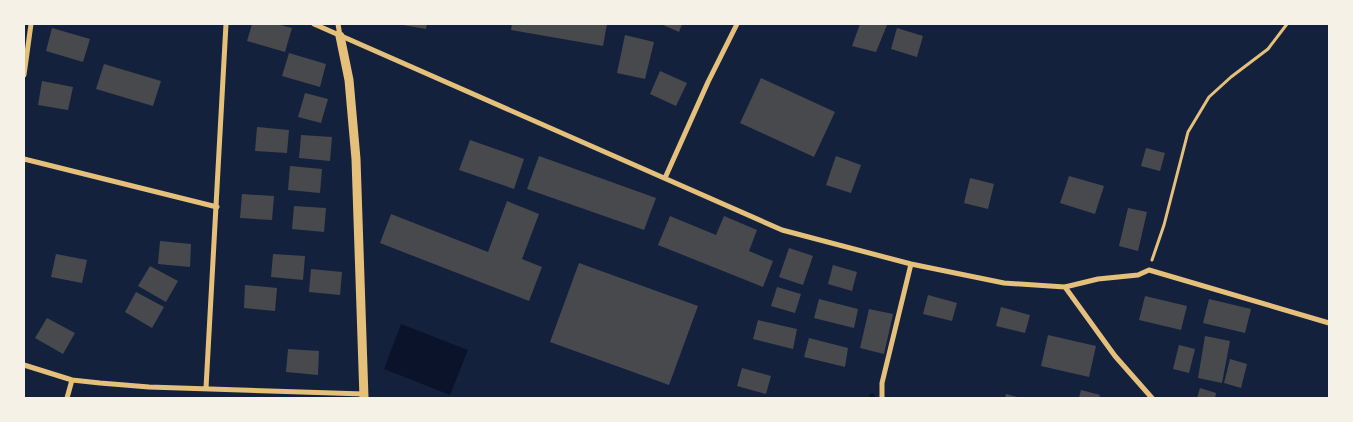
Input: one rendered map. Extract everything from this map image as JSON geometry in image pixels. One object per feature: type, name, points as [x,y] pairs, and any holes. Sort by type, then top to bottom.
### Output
[{"type":"street","points":[[24,75],[31,24]]},
{"type":"street","points":[[206,388],[218,207],[226,24]]},
{"type":"street","points":[[314,24],[782,230],[911,264],[1004,283],[1065,288],[1098,279],[1138,275],[1149,270],[1329,323]]},
{"type":"street","points":[[24,364],[72,380],[149,387],[364,396],[356,159],[349,80],[338,24]]},
{"type":"street","points":[[665,178],[708,82],[737,24]]},
{"type":"street","points":[[24,160],[218,207]]},
{"type":"street","points":[[882,398],[882,383],[911,264]]},
{"type":"street","points":[[1065,288],[1116,356],[1152,398]]},
{"type":"street","points":[[67,398],[72,380]]},
{"type":"path","points":[[1149,270],[1164,225],[1188,132],[1209,97],[1231,77],[1268,49],[1287,24]]},
{"type":"water","points":[[401,324],[468,350],[450,395],[384,369]]},
{"type":"building","points":[[252,24],[276,24],[292,28],[285,52],[247,41]]},
{"type":"building","points":[[397,24],[427,24],[426,29]]},
{"type":"building","points":[[512,24],[607,24],[603,46],[511,30]]},
{"type":"building","points":[[661,24],[682,24],[679,32]]},
{"type":"building","points":[[860,24],[887,25],[876,52],[852,46]]},
{"type":"building","points":[[52,28],[90,39],[83,62],[46,51]]},
{"type":"building","points":[[897,28],[923,36],[917,57],[891,49]]},
{"type":"building","points":[[625,35],[654,42],[645,79],[617,73]]},
{"type":"building","points":[[289,53],[326,64],[320,87],[282,76]]},
{"type":"building","points":[[104,64],[161,81],[153,106],[96,89]]},
{"type":"building","points":[[660,71],[687,83],[676,106],[650,94]]},
{"type":"building","points":[[761,78],[835,112],[814,157],[740,123]]},
{"type":"building","points":[[42,81],[73,87],[68,110],[38,105]]},
{"type":"building","points":[[305,93],[328,99],[321,123],[298,117]]},
{"type":"building","points":[[257,127],[289,130],[287,153],[255,151]]},
{"type":"building","points":[[301,135],[332,137],[330,161],[299,158]]},
{"type":"building","points":[[470,140],[524,159],[514,189],[459,170]]},
{"type":"building","points":[[1146,148],[1165,153],[1160,171],[1141,166]]},
{"type":"building","points":[[539,156],[656,198],[644,230],[527,189]]},
{"type":"building","points":[[836,156],[861,165],[851,193],[826,185]]},
{"type":"building","points":[[290,166],[322,169],[320,193],[288,190]]},
{"type":"building","points":[[1069,176],[1104,186],[1095,214],[1060,203]]},
{"type":"building","points":[[970,178],[994,184],[988,209],[964,203]]},
{"type":"building","points":[[242,194],[274,196],[272,220],[240,218]]},
{"type":"building","points":[[507,201],[539,214],[522,259],[542,267],[529,301],[380,243],[391,214],[488,252]]},
{"type":"building","points":[[294,206],[326,208],[324,232],[292,229]]},
{"type":"building","points":[[1128,208],[1147,212],[1138,251],[1119,246]]},
{"type":"building","points":[[670,216],[716,235],[724,216],[757,230],[749,251],[773,261],[763,287],[658,245]]},
{"type":"building","points":[[160,241],[191,244],[190,267],[158,264]]},
{"type":"building","points":[[789,248],[813,256],[803,285],[779,277]]},
{"type":"building","points":[[56,254],[87,260],[82,283],[51,277]]},
{"type":"building","points":[[273,254],[305,256],[303,280],[271,277]]},
{"type":"building","points":[[579,263],[698,306],[669,385],[550,342]]},
{"type":"building","points":[[833,265],[857,272],[852,291],[828,284]]},
{"type":"building","points":[[150,266],[178,281],[166,302],[138,286]]},
{"type":"building","points":[[311,269],[342,272],[340,295],[309,292]]},
{"type":"building","points":[[245,285],[277,288],[275,311],[244,308]]},
{"type":"building","points":[[777,287],[801,294],[795,313],[771,306]]},
{"type":"building","points":[[136,292],[164,307],[152,328],[125,312]]},
{"type":"building","points":[[928,295],[957,303],[952,321],[923,314]]},
{"type":"building","points":[[1145,296],[1187,306],[1181,330],[1139,320]]},
{"type":"building","points":[[819,299],[858,309],[854,328],[814,318]]},
{"type":"building","points":[[1209,299],[1251,309],[1245,333],[1203,323]]},
{"type":"building","points":[[1001,307],[1030,315],[1025,333],[996,326]]},
{"type":"building","points":[[869,309],[893,314],[884,354],[860,348]]},
{"type":"building","points":[[47,318],[75,333],[63,354],[35,338]]},
{"type":"building","points":[[758,320],[797,329],[793,349],[753,339]]},
{"type":"building","points":[[1048,335],[1096,346],[1089,377],[1041,366]]},
{"type":"building","points":[[1205,336],[1230,341],[1222,383],[1198,378]]},
{"type":"building","points":[[809,338],[848,348],[845,367],[804,357]]},
{"type":"building","points":[[1179,345],[1195,349],[1189,373],[1173,369]]},
{"type":"building","points":[[288,349],[319,351],[318,375],[286,372]]},
{"type":"building","points":[[1230,359],[1247,364],[1241,388],[1224,383]]},
{"type":"building","points":[[742,368],[771,376],[766,394],[737,386]]},
{"type":"building","points":[[1200,388],[1216,393],[1215,398],[1197,398]]},
{"type":"building","points":[[1081,390],[1100,395],[1099,398],[1079,398]]},
{"type":"building","points":[[1006,394],[1021,398],[1005,398]]}]
